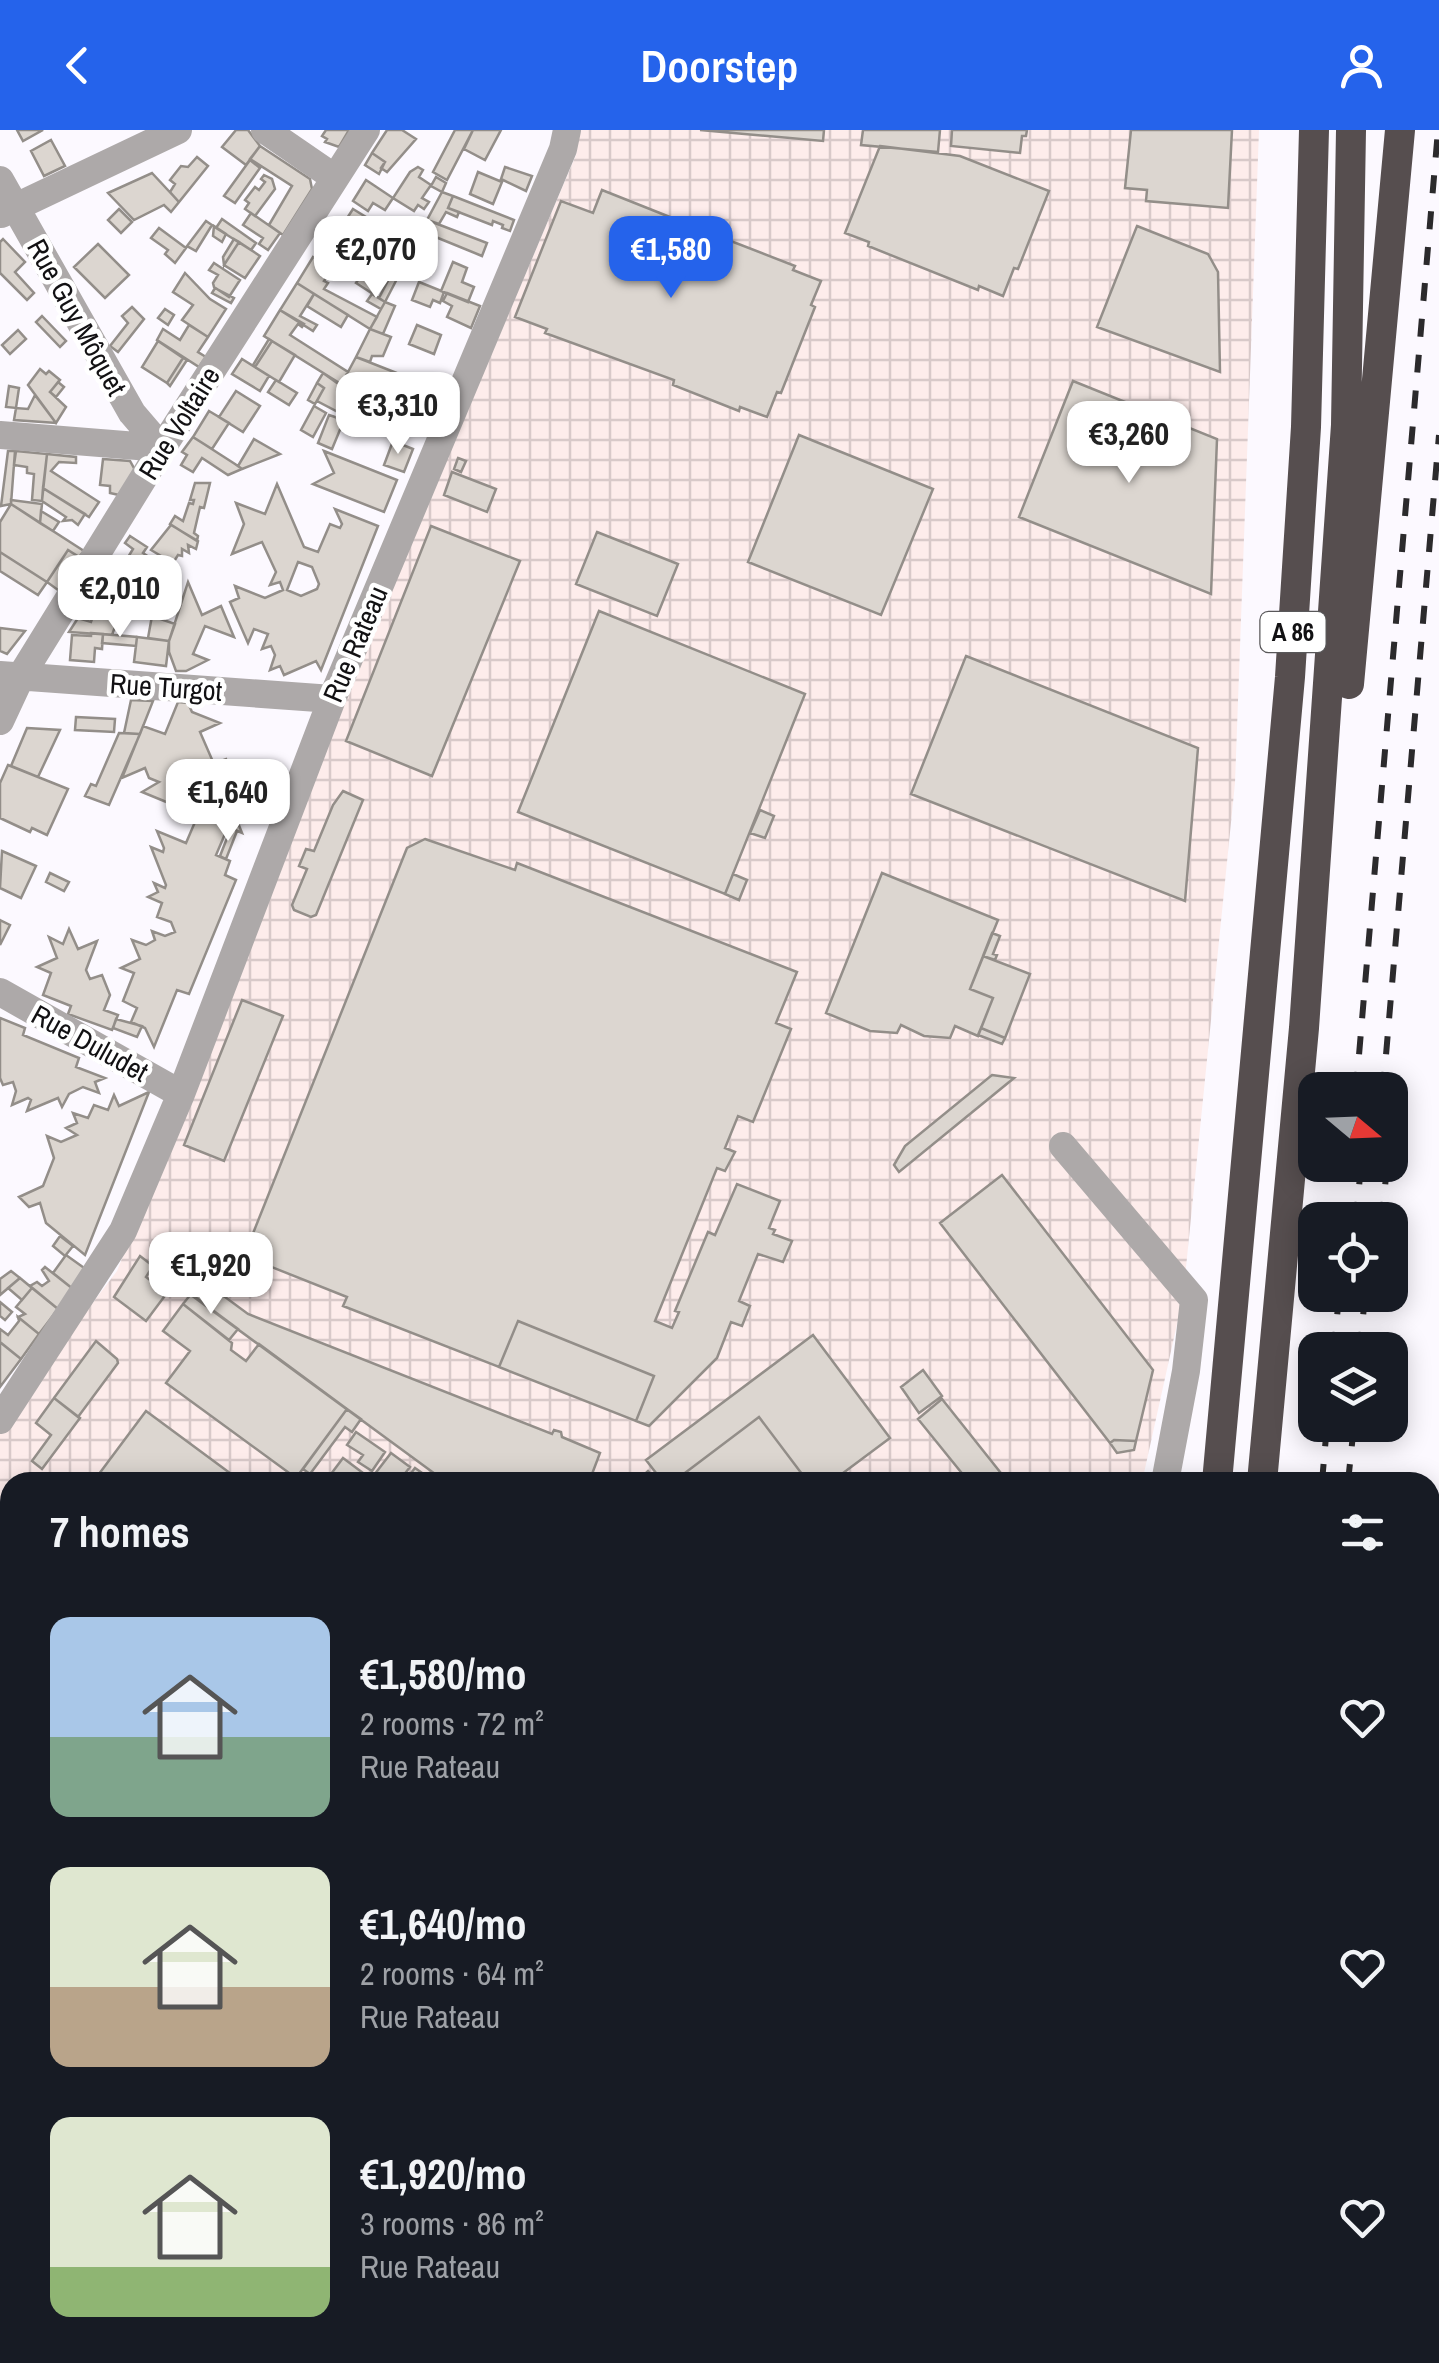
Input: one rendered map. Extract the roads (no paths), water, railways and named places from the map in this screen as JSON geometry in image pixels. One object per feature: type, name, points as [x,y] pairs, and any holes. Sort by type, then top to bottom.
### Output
[{"type":"highway","name":"A 86","points":[[1217,1472],[1290,677],[1306,427],[1314,130]]},
{"type":"highway","name":"A 86","points":[[1263,1472],[1304,1028],[1326,730],[1346,425],[1351,130]]},
{"type":"highway","points":[[1326,730],[1348,700],[1400,130]]},
{"type":"highway","points":[[1198,1472],[1203,1448],[1220,1438]]},
{"type":"street","points":[[8,211],[178,130]]},
{"type":"street","points":[[265,130],[335,178]]},
{"type":"street","name":"Rue Voltaire","points":[[0,721],[10,676],[366,130]]},
{"type":"street","name":"Rue Rateau","points":[[0,1420],[123,1231],[181,1094],[332,699],[563,148],[567,130]]},
{"type":"street","name":"Rue Guy Môquet","points":[[0,180],[8,211],[132,413],[162,448]]},
{"type":"street","points":[[0,435],[162,448]]},
{"type":"street","name":"Rue Turgot","points":[[10,676],[332,699]]},
{"type":"street","name":"Rue Duludet","points":[[0,992],[181,1094]]},
{"type":"street","points":[[1064,1146],[1194,1300],[1186,1370],[1167,1472]]},
{"type":"railway","points":[[1358,1072],[1438,130]]},
{"type":"railway","points":[[1385,1072],[1439,435]]},
{"type":"railway","points":[[1358,1202],[1359,1182]]},
{"type":"railway","points":[[1384,1202],[1385,1182]]},
{"type":"railway","points":[[1336,1332],[1337,1312]]},
{"type":"railway","points":[[1362,1332],[1363,1312]]},
{"type":"railway","points":[[1323,1472],[1326,1442]]},
{"type":"railway","points":[[1349,1472],[1352,1442]]}]
